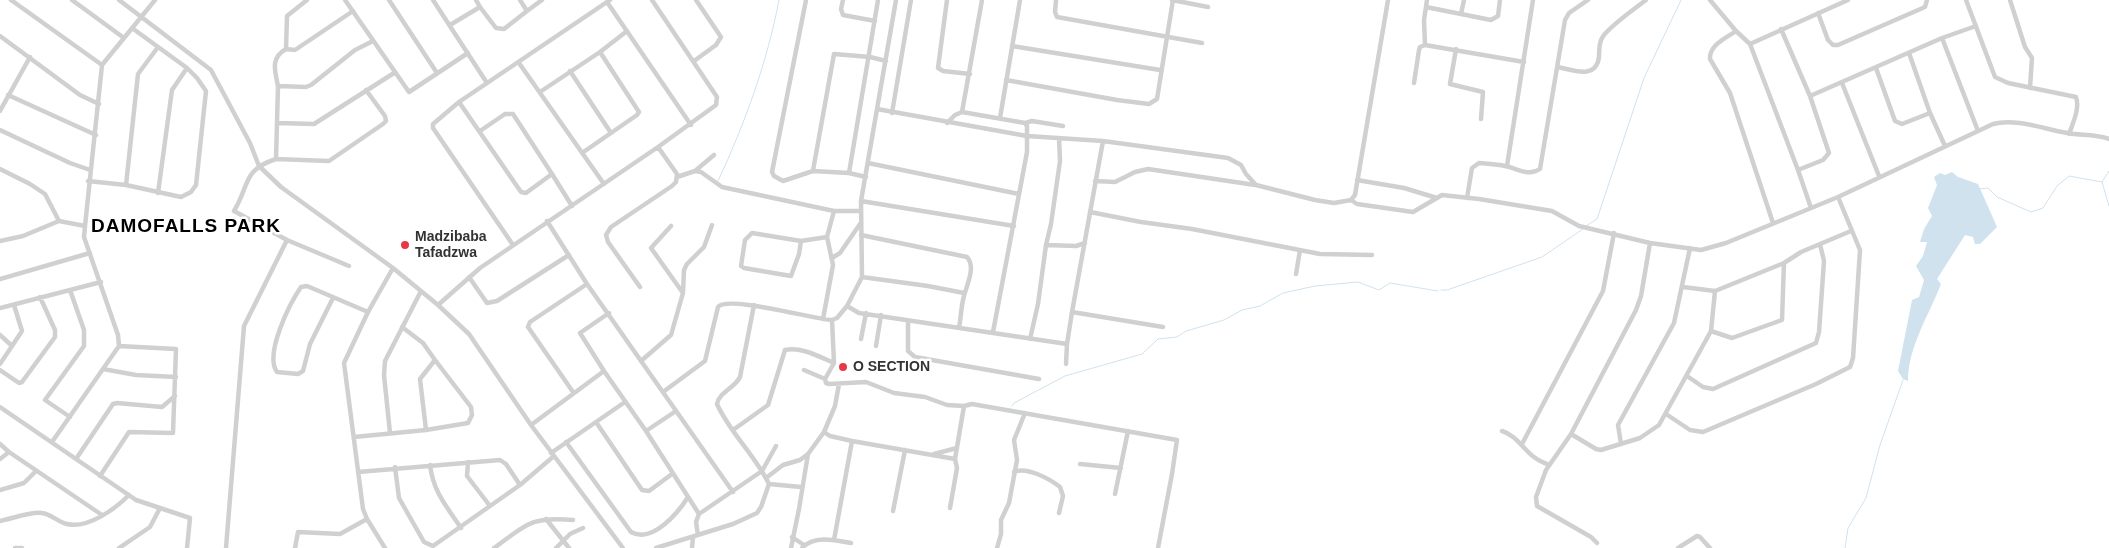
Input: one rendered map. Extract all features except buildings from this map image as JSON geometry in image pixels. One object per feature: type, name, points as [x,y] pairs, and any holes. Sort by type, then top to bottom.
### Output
[{"type":"street","points":[[11,0],[102,65]]},
{"type":"street","points":[[72,0],[124,38]]},
{"type":"street","points":[[119,0],[210,70],[250,143],[259,166],[282,187],[393,268],[438,305],[469,334],[531,425],[623,548]]},
{"type":"street","points":[[52,442],[119,346],[118,335],[101,282],[84,237],[88,181],[96,135],[102,65],[155,0]]},
{"type":"street","points":[[286,49],[287,16],[307,0]]},
{"type":"street","points":[[345,0],[409,92],[468,53]]},
{"type":"street","points":[[389,0],[436,73]]},
{"type":"street","points":[[433,0],[487,83]]},
{"type":"street","points":[[476,0],[496,28],[500,29],[504,29],[542,0]]},
{"type":"street","points":[[520,0],[526,11]]},
{"type":"street","points":[[438,305],[469,277],[512,245],[713,109],[717,100],[694,61],[652,0]]},
{"type":"street","points":[[694,61],[716,45],[721,37],[696,0]]},
{"type":"street","points":[[806,0],[789,94],[772,172],[778,180],[783,181],[813,171],[849,173],[866,177]]},
{"type":"street","points":[[843,0],[841,9],[843,14],[875,21]]},
{"type":"street","points":[[849,173],[870,57],[878,0]]},
{"type":"street","points":[[663,392],[705,361],[720,304],[726,302],[754,306],[832,320],[837,318],[847,306],[862,277],[861,201],[896,0]]},
{"type":"street","points":[[892,112],[911,0]]},
{"type":"street","points":[[947,0],[938,68],[942,71],[970,74]]},
{"type":"street","points":[[962,112],[982,0]]},
{"type":"street","points":[[1000,118],[1020,0]]},
{"type":"street","points":[[1056,0],[1054,12],[1057,17],[1202,43]]},
{"type":"street","points":[[1006,80],[1150,104],[1156,98],[1172,0],[1208,7]]},
{"type":"street","points":[[1351,200],[1355,196],[1388,0]]},
{"type":"street","points":[[1425,45],[1424,20],[1427,0]]},
{"type":"street","points":[[1461,14],[1464,0]]},
{"type":"street","points":[[1426,7],[1495,20],[1498,16],[1500,0]]},
{"type":"street","points":[[1507,166],[1533,0]]},
{"type":"street","points":[[1467,198],[1472,168],[1479,163],[1507,166],[1528,173],[1536,172],[1540,169],[1565,20],[1569,14],[1588,0]]},
{"type":"street","points":[[1558,67],[1584,73],[1592,70],[1598,60],[1600,42],[1606,33],[1646,0]]},
{"type":"street","points":[[1710,0],[1736,31],[1750,44],[1811,208]]},
{"type":"street","points":[[1750,44],[1848,0]]},
{"type":"street","points":[[1818,13],[1828,40],[1833,45],[1925,7],[1927,0]]},
{"type":"street","points":[[1966,0],[1996,78],[2008,83],[2076,97],[2078,105],[2069,134]]},
{"type":"street","points":[[2010,0],[2025,47],[2032,58],[2030,88]]},
{"type":"street","points":[[512,245],[433,128],[435,121],[459,102],[608,1],[690,125]]},
{"type":"street","points":[[450,25],[480,7]]},
{"type":"street","points":[[276,159],[278,86],[274,64],[278,54],[286,49],[295,50],[353,11]]},
{"type":"street","points":[[1810,96],[1942,38],[1976,26]]},
{"type":"street","points":[[88,181],[126,185],[181,197],[191,192],[196,185],[206,91],[188,68],[132,28]]},
{"type":"street","points":[[1781,29],[1810,96],[1829,153],[1823,160],[1798,170]]},
{"type":"street","points":[[540,92],[600,52],[627,31]]},
{"type":"street","points":[[1736,31],[1715,45],[1710,54],[1710,59],[1730,93],[1773,223]]},
{"type":"street","points":[[0,37],[80,95],[99,104]]},
{"type":"street","points":[[1942,38],[1978,131]]},
{"type":"street","points":[[278,86],[306,87],[355,50],[374,41]]},
{"type":"street","points":[[1414,83],[1419,50],[1420,47],[1425,45],[1524,62]]},
{"type":"street","points":[[1012,46],[1160,70]]},
{"type":"street","points":[[126,185],[138,74],[158,47]]},
{"type":"street","points":[[1456,50],[1450,84],[1483,92],[1481,119]]},
{"type":"street","points":[[582,153],[639,112],[600,52]]},
{"type":"street","points":[[1909,53],[1930,112],[1945,146]]},
{"type":"street","points":[[813,171],[834,54],[870,57],[886,61]]},
{"type":"street","points":[[0,111],[30,57]]},
{"type":"street","points":[[519,62],[604,184]]},
{"type":"street","points":[[158,193],[172,90],[188,68]]},
{"type":"street","points":[[1876,68],[1895,121],[1902,124],[1930,112]]},
{"type":"street","points":[[570,71],[611,133]]},
{"type":"street","points":[[277,123],[314,124],[394,73]]},
{"type":"street","points":[[1842,83],[1879,176]]},
{"type":"street","points":[[348,266],[287,240],[234,211],[251,172],[259,166],[276,159],[328,161],[383,124],[386,121],[385,116],[366,90]]},
{"type":"street","points":[[8,95],[96,135]]},
{"type":"street","points":[[459,102],[521,192],[526,193],[552,174]]},
{"type":"street","points":[[877,109],[1027,136],[1103,141],[1228,158],[1242,165],[1246,174],[1256,185]]},
{"type":"street","points":[[947,123],[955,115],[962,112],[1063,126]]},
{"type":"street","points":[[480,131],[505,114],[513,114],[572,206]]},
{"type":"street","points":[[993,332],[1027,152],[1025,122]]},
{"type":"street","points":[[1095,181],[1115,182],[1135,172],[1148,169],[1256,185],[1315,200],[1334,202],[1351,200],[1358,204],[1413,212],[1445,195],[1552,211],[1579,226],[1650,243],[1701,250],[1811,208],[1993,124],[2006,122],[2069,134],[2095,134],[2109,140]]},
{"type":"street","points":[[0,130],[70,163],[90,170]]},
{"type":"street","points":[[1030,339],[1038,304],[1046,245],[1052,224],[1060,161],[1059,138]]},
{"type":"street","points":[[1066,364],[1072,312],[1103,141]]},
{"type":"street","points":[[658,148],[677,174],[677,177]]},
{"type":"street","points":[[640,288],[608,242],[606,235],[611,227],[672,186],[677,177],[695,171],[714,155]]},
{"type":"street","points":[[868,164],[1019,194]]},
{"type":"street","points":[[0,176],[2,170],[45,194],[59,220]]},
{"type":"street","points":[[695,171],[701,172],[722,187],[834,211],[860,211]]},
{"type":"street","points":[[1357,180],[1404,188],[1437,198]]},
{"type":"street","points":[[1666,414],[1690,430],[1703,432],[1849,368],[1853,358],[1860,255],[1859,246],[1851,232],[1838,196]]},
{"type":"street","points":[[861,201],[1014,226]]},
{"type":"street","points":[[823,319],[832,273],[832,258],[827,237],[834,211]]},
{"type":"street","points":[[1090,212],[1332,255],[1372,255]]},
{"type":"street","points":[[0,241],[23,236],[59,220],[85,226]]},
{"type":"street","points":[[547,221],[587,284],[733,492]]},
{"type":"street","points":[[832,258],[840,253],[860,224]]},
{"type":"street","points":[[641,361],[671,335],[683,292],[684,270],[687,264],[704,247],[712,225]]},
{"type":"street","points":[[671,226],[650,248],[683,292]]},
{"type":"street","points":[[801,241],[799,254],[791,276],[740,266],[745,240],[752,232],[801,241],[827,237]]},
{"type":"street","points":[[1683,287],[1715,291],[1784,263],[1820,244],[1851,232]]},
{"type":"street","points":[[1522,444],[1603,291],[1614,233]]},
{"type":"street","points":[[861,236],[871,236],[890,242],[967,257],[971,266],[968,287],[964,293],[960,328]]},
{"type":"street","points":[[226,548],[244,326],[287,240]]},
{"type":"street","points":[[1046,245],[1076,246],[1085,243]]},
{"type":"street","points":[[1596,542],[1592,537],[1537,506],[1536,497],[1550,465],[1571,434],[1636,310],[1641,296],[1650,243]]},
{"type":"street","points":[[1687,376],[1703,387],[1713,389],[1816,343],[1819,332],[1824,258],[1820,244]]},
{"type":"street","points":[[1622,444],[1618,425],[1674,323],[1690,248]]},
{"type":"street","points":[[1296,274],[1300,250]]},
{"type":"street","points":[[0,279],[90,253]]},
{"type":"street","points":[[469,277],[487,302],[497,301],[569,255]]},
{"type":"street","points":[[1711,332],[1732,338],[1782,320],[1784,263]]},
{"type":"street","points":[[385,548],[367,519],[363,508],[344,363],[368,312],[393,268]]},
{"type":"street","points":[[862,277],[964,293]]},
{"type":"street","points":[[0,308],[101,282]]},
{"type":"street","points":[[574,392],[528,327],[530,322],[587,284]]},
{"type":"street","points":[[333,298],[310,344],[303,371],[298,374],[277,372],[274,365],[277,336],[299,289],[307,286],[368,312]]},
{"type":"street","points":[[70,290],[84,330],[84,346],[44,400],[70,417]]},
{"type":"street","points":[[390,433],[384,368],[388,352],[421,291]]},
{"type":"street","points":[[1571,434],[1601,450],[1640,438],[1652,431],[1666,414],[1711,332],[1715,291]]},
{"type":"street","points":[[0,370],[19,383],[22,382],[55,337],[54,330],[40,297]]},
{"type":"street","points":[[0,364],[22,329],[14,305]]},
{"type":"street","points":[[656,548],[733,524],[757,513],[761,507],[768,484],[766,478],[722,415],[717,400],[719,396],[734,386],[740,377],[754,306]]},
{"type":"street","points":[[847,306],[856,312],[1067,344]]},
{"type":"street","points":[[1072,312],[1163,326]]},
{"type":"street","points":[[609,313],[580,333],[699,514]]},
{"type":"street","points":[[861,339],[866,313]]},
{"type":"street","points":[[876,346],[881,315]]},
{"type":"street","points":[[825,379],[834,363],[832,320]]},
{"type":"street","points":[[908,320],[908,351],[915,357],[1039,379]]},
{"type":"street","points":[[354,437],[462,425],[468,422],[472,415],[471,407],[423,343],[402,327]]},
{"type":"street","points":[[0,335],[12,346]]},
{"type":"street","points":[[100,476],[129,432],[172,433],[176,349],[119,346]]},
{"type":"street","points":[[733,430],[768,405],[785,350],[790,349],[811,354],[834,363]]},
{"type":"street","points":[[426,430],[420,379],[435,360]]},
{"type":"street","points":[[102,369],[136,375],[176,377]]},
{"type":"street","points":[[804,370],[825,379],[829,384],[866,382],[894,393],[925,397],[946,405],[964,406],[972,404],[1177,440],[1158,548]]},
{"type":"street","points":[[531,425],[604,371]]},
{"type":"street","points":[[766,478],[784,465],[800,460],[808,454],[824,432],[835,406],[839,384]]},
{"type":"street","points":[[76,460],[113,404],[162,407],[175,396]]},
{"type":"street","points":[[395,467],[399,498],[424,542],[433,546],[520,485],[566,442],[625,402]]},
{"type":"street","points":[[950,508],[957,468],[955,459],[964,406]]},
{"type":"street","points":[[1,410],[144,504],[190,518],[187,548]]},
{"type":"street","points":[[646,431],[676,412]]},
{"type":"street","points":[[998,548],[1001,534],[1000,520],[1009,503],[1017,460],[1014,440],[1025,413]]},
{"type":"street","points":[[596,422],[642,490],[649,491],[672,474]]},
{"type":"street","points":[[1116,494],[1128,431]]},
{"type":"street","points":[[1502,431],[1507,432],[1522,444],[1534,457],[1550,465]]},
{"type":"street","points":[[824,432],[830,436],[852,441],[955,459]]},
{"type":"street","points":[[834,540],[852,441]]},
{"type":"street","points":[[566,442],[631,532],[636,535],[643,536],[654,531],[678,511],[688,496]]},
{"type":"street","points":[[0,444],[36,471],[102,515]]},
{"type":"street","points":[[692,548],[699,514],[762,471],[776,446]]},
{"type":"street","points":[[933,455],[957,448]]},
{"type":"street","points":[[894,511],[905,450]]},
{"type":"street","points":[[0,460],[9,452]]},
{"type":"street","points":[[791,548],[808,454]]},
{"type":"street","points":[[358,472],[430,464],[503,461],[520,485]]},
{"type":"street","points":[[468,462],[467,476],[490,506]]},
{"type":"street","points":[[430,464],[431,481],[461,528]]},
{"type":"street","points":[[1080,464],[1120,468]]},
{"type":"street","points":[[1014,472],[1019,470],[1039,474],[1060,487],[1063,496],[1059,513]]},
{"type":"street","points":[[0,490],[24,483],[36,471]]},
{"type":"street","points":[[768,484],[801,487]]},
{"type":"street","points":[[0,521],[42,513],[72,525],[89,521],[102,515],[129,495]]},
{"type":"street","points":[[120,548],[128,546],[150,527],[160,508]]},
{"type":"street","points":[[295,548],[298,532],[340,534],[367,519]]},
{"type":"street","points":[[546,519],[569,548]]},
{"type":"street","points":[[494,548],[536,520],[573,520]]},
{"type":"street","points":[[556,548],[564,543],[570,534],[583,528]]},
{"type":"street","points":[[1678,548],[1696,536],[1700,537],[1710,548]]},
{"type":"street","points":[[792,537],[803,547],[811,541],[834,540],[851,544]]},
{"type":"street","points":[[15,548],[22,548]]},
{"type":"water","points":[[1952,172],[1958,177],[1978,184],[1997,227],[1980,244],[1975,244],[1973,237],[1965,235],[1937,279],[1941,284],[1915,344],[1911,356],[1908,381],[1903,379],[1898,371],[1912,300],[1919,297],[1924,280],[1916,266],[1923,256],[1927,242],[1920,242],[1924,229],[1932,216],[1928,208],[1937,185],[1934,177],[1940,173],[1945,175]]},
{"type":"waterway","points":[[718,181],[762,70],[779,0]]},
{"type":"waterway","points":[[1586,226],[1597,219],[1644,78],[1681,0]]},
{"type":"waterway","points":[[2109,171],[2102,182],[2109,206]]},
{"type":"waterway","points":[[1979,189],[1988,188],[1997,197],[2031,212],[2043,208],[2057,186],[2069,176],[2102,182]]},
{"type":"waterway","points":[[1441,290],[1447,290],[1542,257],[1583,229]]},
{"type":"waterway","points":[[1012,406],[1014,403],[1065,376],[1142,354],[1158,339],[1177,337],[1186,331],[1224,320],[1242,310],[1260,306],[1283,293],[1315,286],[1358,282],[1379,290],[1390,283],[1438,291]]},
{"type":"waterway","points":[[1845,548],[1848,528],[1866,498],[1880,445],[1903,380]]},
{"type":"place","name":"Madzibaba Tafadzwa","points":[[405,245]]},
{"type":"place","name":"O SECTION","points":[[843,367]]},
{"type":"district","name":"DAMOFALLS PARK","points":[[186,227]]}]
